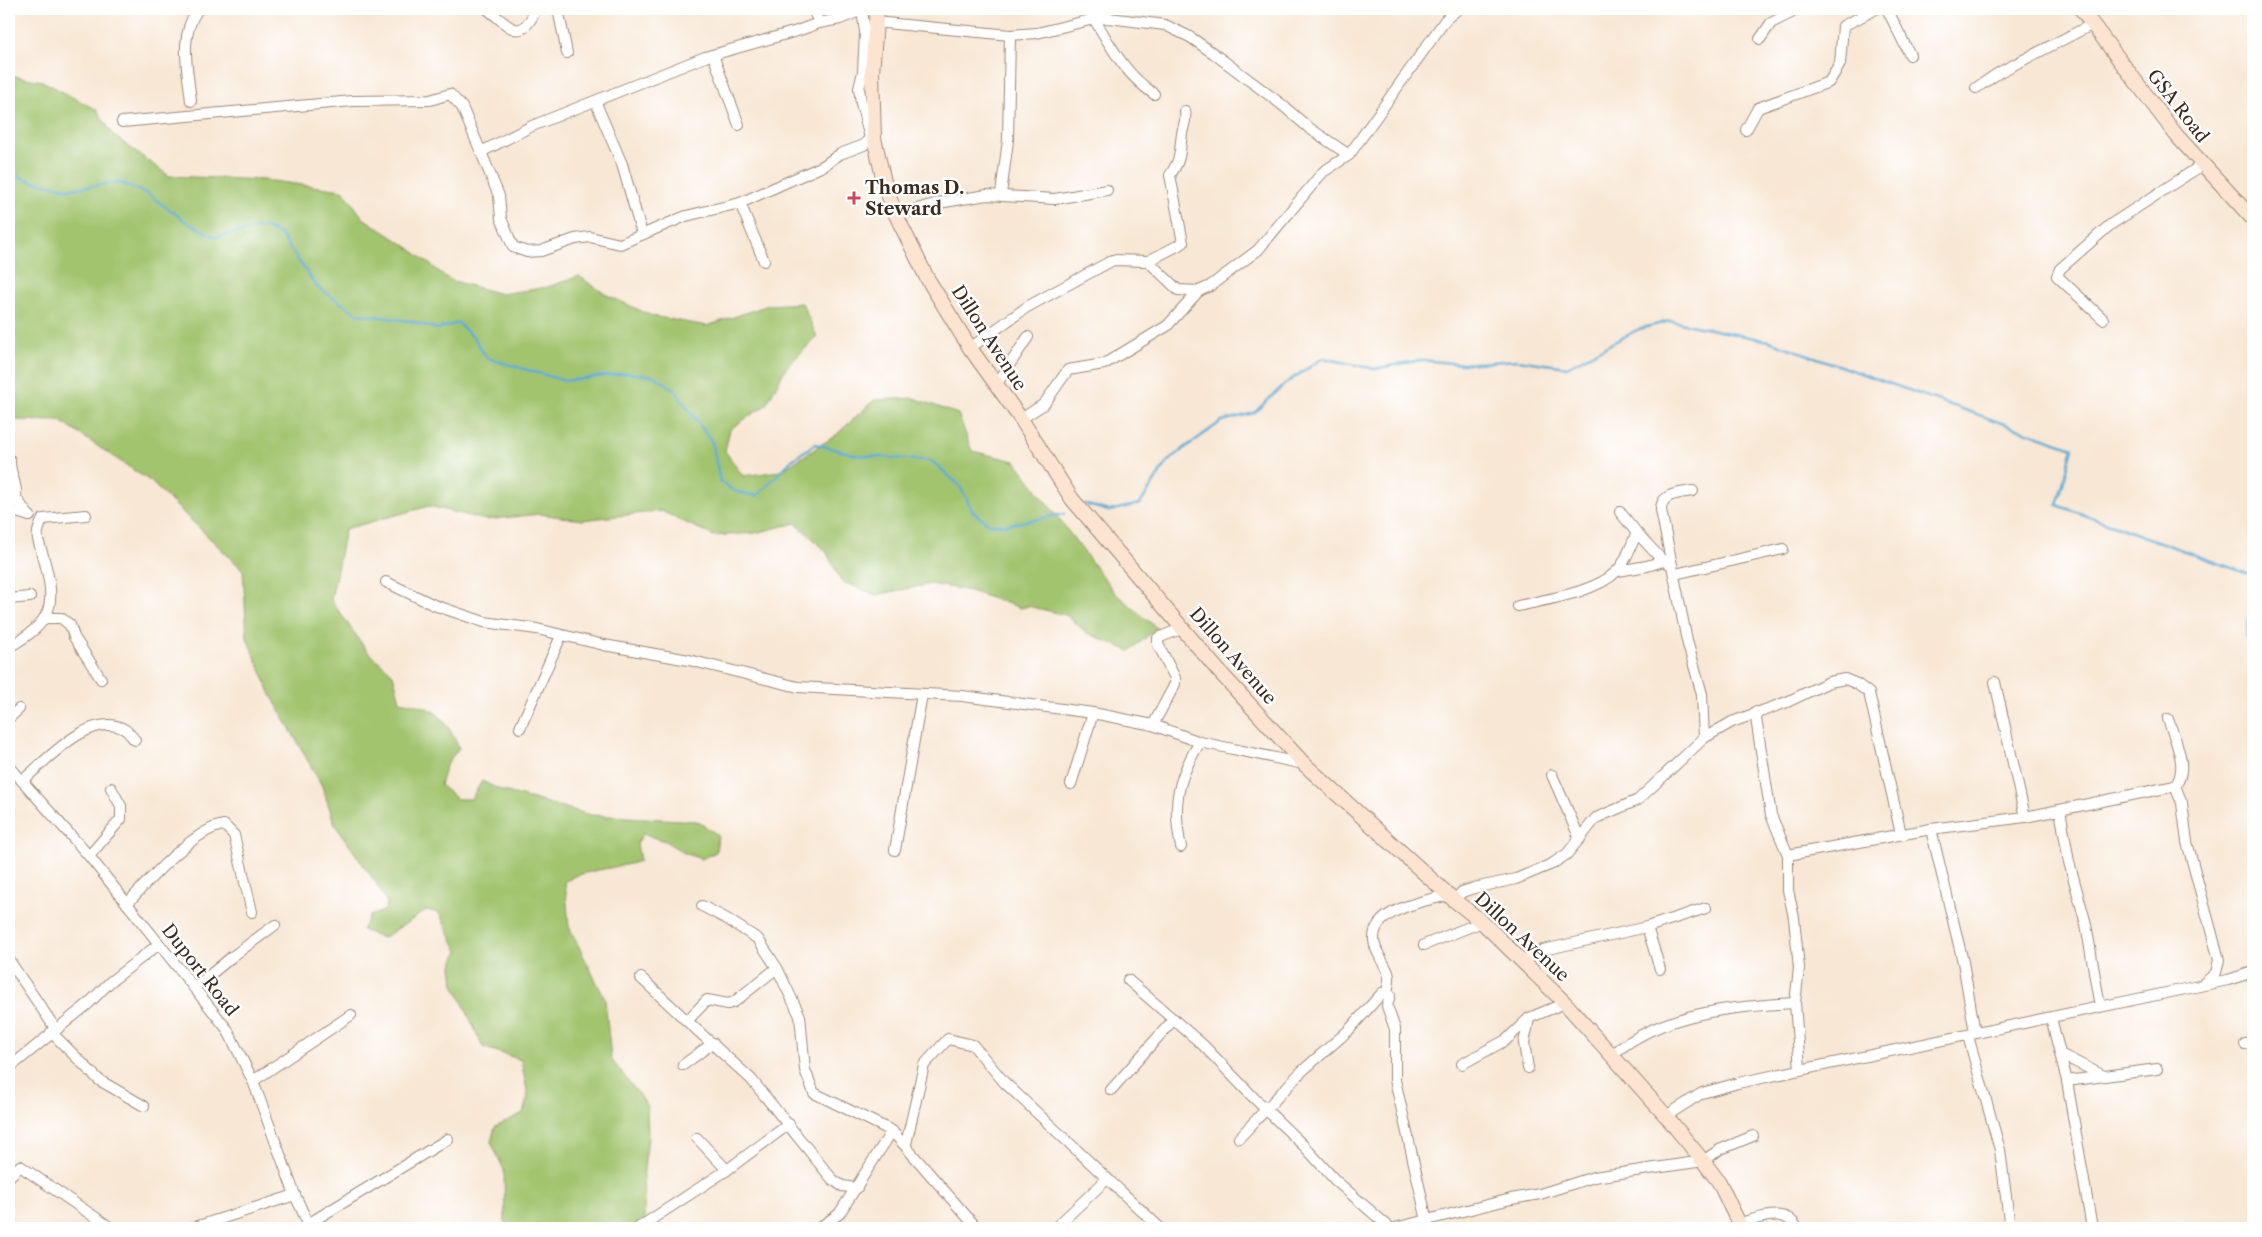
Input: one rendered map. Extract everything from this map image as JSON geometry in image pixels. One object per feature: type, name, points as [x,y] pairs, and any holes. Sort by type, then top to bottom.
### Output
[{"type":"street","points":[[191,101],[184,59],[185,46],[193,16],[198,9]]},
{"type":"street","points":[[487,9],[508,28],[515,29],[522,28],[533,17],[536,9]]},
{"type":"street","points":[[558,9],[567,53]]},
{"type":"street","points":[[813,9],[819,23]]},
{"type":"street","points":[[1021,419],[1044,404],[1068,370],[1104,364],[1167,326],[1199,291],[1210,286],[1258,250],[1323,172],[1349,155],[1446,19],[1458,9]]},
{"type":"street","points":[[1760,39],[1771,23],[1799,9]]},
{"type":"street","points":[[1746,130],[1758,108],[1829,82],[1840,64],[1843,26],[1876,9]]},
{"type":"street","points":[[1887,9],[1910,55]]},
{"type":"street","name":"GSA Road","points":[[2081,9],[2160,116],[2202,165],[2253,219]]},
{"type":"street","points":[[122,122],[352,101],[430,100],[450,94],[462,107],[481,152],[499,196],[501,218],[513,246],[518,250],[541,251],[575,239],[590,237],[620,244],[686,216],[740,203],[823,166],[840,154],[864,145],[870,138],[859,88],[863,72],[865,32],[862,10]]},
{"type":"street","points":[[481,152],[532,126],[713,55],[819,23],[840,19],[862,10],[1010,35],[1037,33],[1094,19],[1129,19],[1165,25],[1190,37],[1281,104],[1309,128],[1349,155]]},
{"type":"street","name":"Dillon Avenue","points":[[876,13],[872,72],[874,138],[885,186],[896,215],[927,278],[970,348],[1021,419],[1072,499],[1304,764],[1451,898],[1482,922],[1565,1002],[1666,1116],[1719,1182],[1740,1226]]},
{"type":"street","points":[[1094,19],[1120,63],[1136,82],[1154,94]]},
{"type":"street","points":[[1976,88],[2000,72],[2093,24]]},
{"type":"street","points":[[1001,194],[1008,140],[1010,35]]},
{"type":"street","points":[[713,55],[739,126]]},
{"type":"street","points":[[595,101],[622,164],[642,234]]},
{"type":"street","points":[[970,348],[1026,306],[1113,260],[1148,262],[1183,243],[1170,175],[1178,163],[1181,153],[1181,137],[1186,118],[1185,111]]},
{"type":"street","points":[[2103,319],[2057,276],[2060,269],[2110,225],[2202,165]]},
{"type":"street","points":[[896,215],[938,203],[1001,194],[1055,199],[1107,190]]},
{"type":"street","points":[[740,203],[764,261]]},
{"type":"street","points":[[1148,262],[1178,290],[1199,291]]},
{"type":"street","points":[[996,385],[1028,337]]},
{"type":"street","points":[[10,460],[9,468],[17,487],[16,498],[29,516]]},
{"type":"street","points":[[1693,491],[1673,494],[1661,504],[1670,567],[1687,641],[1702,694],[1704,738]]},
{"type":"street","points":[[9,510],[43,519],[86,515]]},
{"type":"street","points":[[1620,512],[1637,533],[1670,567]]},
{"type":"street","points":[[9,647],[24,638],[46,618],[50,609],[50,584],[37,542],[37,532],[43,519]]},
{"type":"street","points":[[1618,571],[1637,533]]},
{"type":"street","points":[[1518,606],[1579,591],[1601,582],[1618,571],[1647,566],[1670,567],[1784,549]]},
{"type":"street","points":[[386,582],[434,605],[484,622],[537,629],[561,636],[723,668],[798,687],[962,696],[1093,714],[1153,725],[1200,742],[1304,764]]},
{"type":"street","points":[[9,598],[30,597]]},
{"type":"street","points":[[46,618],[61,618],[70,625],[74,637],[101,679]]},
{"type":"street","points":[[1153,725],[1172,688],[1175,678],[1158,644],[1158,638],[1183,628]]},
{"type":"street","points":[[520,728],[561,636]]},
{"type":"street","points":[[1427,1221],[1394,1080],[1395,1029],[1387,1006],[1390,995],[1387,992],[1390,978],[1389,971],[1377,952],[1375,935],[1378,924],[1402,906],[1451,898],[1474,888],[1516,879],[1546,867],[1567,854],[1596,818],[1638,800],[1704,738],[1755,712],[1787,702],[1829,682],[1845,679],[1857,684],[1869,693],[1902,834]]},
{"type":"street","points":[[1995,682],[2025,817]]},
{"type":"street","points":[[896,850],[922,694]]},
{"type":"street","points":[[9,718],[20,709]]},
{"type":"street","points":[[1755,712],[1763,775],[1772,815],[1788,855],[1788,890],[1794,918],[1799,968],[1795,1002],[1800,1069]]},
{"type":"street","points":[[1071,784],[1093,714]]},
{"type":"street","points":[[2168,719],[2181,763],[2180,776],[2175,786],[2182,803],[2187,842],[2219,960],[2216,972],[2200,986]]},
{"type":"street","points":[[22,782],[67,742],[91,729],[108,726],[124,729],[135,740]]},
{"type":"street","points":[[1181,847],[1176,823],[1176,806],[1182,774],[1200,742]]},
{"type":"street","name":"Duport Road","points":[[9,766],[89,856],[226,1029],[254,1081],[294,1195],[309,1226]]},
{"type":"street","points":[[1552,775],[1580,839]]},
{"type":"street","points":[[1788,855],[1931,829],[2025,817],[2175,786]]},
{"type":"street","points":[[89,856],[121,819],[121,806],[111,788]]},
{"type":"street","points":[[2060,810],[2069,862],[2086,924],[2100,1007]]},
{"type":"street","points":[[127,904],[176,854],[199,836],[216,826],[224,825],[234,835],[252,912]]},
{"type":"street","points":[[1931,829],[1963,962],[1972,1034],[1999,1144],[2010,1228]]},
{"type":"street","points":[[702,906],[727,918],[758,939],[777,968],[800,1016],[805,1070],[814,1093],[892,1131],[906,1144],[977,1228]]},
{"type":"street","points":[[1522,962],[1542,950],[1647,927],[1706,908]]},
{"type":"street","points":[[1424,945],[1482,922]]},
{"type":"street","points":[[194,988],[275,925]]},
{"type":"street","points":[[1647,927],[1660,969]]},
{"type":"street","points":[[9,1068],[53,1030],[88,1004],[110,982],[159,944]]},
{"type":"street","points":[[9,960],[53,1030],[99,1080],[144,1106]]},
{"type":"street","points":[[687,1020],[708,1000],[728,1004],[734,1002],[777,968]]},
{"type":"street","points":[[1666,1116],[1702,1092],[1800,1069],[2200,986],[2253,972]]},
{"type":"street","points":[[640,978],[713,1043],[751,1080],[789,1124],[832,1180],[842,1186],[857,1188]]},
{"type":"street","points":[[1128,980],[1174,1019],[1335,1180],[1390,1228]]},
{"type":"street","points":[[1239,1138],[1301,1072],[1348,1032],[1382,993],[1387,992]]},
{"type":"street","points":[[1462,1064],[1506,1040],[1529,1018],[1565,1002]]},
{"type":"street","points":[[1612,1055],[1629,1041],[1685,1017],[1751,1005],[1795,1002]]},
{"type":"street","points":[[254,1081],[351,1015]]},
{"type":"street","points":[[1528,1068],[1524,1043],[1529,1018]]},
{"type":"street","points":[[2051,1018],[2067,1081],[2092,1228]]},
{"type":"street","points":[[1112,1090],[1174,1019]]},
{"type":"street","points":[[906,1144],[924,1065],[948,1039],[958,1040],[973,1045],[1004,1082],[1160,1228]]},
{"type":"street","points":[[683,1064],[713,1043]]},
{"type":"street","points":[[2060,1054],[2105,1076]]},
{"type":"street","points":[[2067,1081],[2157,1069]]},
{"type":"street","points":[[638,1228],[727,1170],[789,1124]]},
{"type":"street","points":[[835,1228],[839,1214],[892,1131]]},
{"type":"street","points":[[1396,1228],[1511,1199],[1540,1194],[1594,1177],[1702,1161],[1719,1150],[1753,1136]]},
{"type":"street","points":[[697,1138],[727,1170]]},
{"type":"street","points":[[309,1226],[448,1139]]},
{"type":"street","points":[[9,1177],[20,1166],[111,1228]]},
{"type":"street","points":[[1055,1228],[1107,1179]]},
{"type":"street","points":[[192,1228],[294,1195]]},
{"type":"street","points":[[819,1228],[839,1214]]},
{"type":"street","points":[[1740,1226],[1781,1215],[1792,1220],[1797,1228]]},
{"type":"green space","points":[[9,75],[42,81],[97,110],[113,135],[169,176],[264,180],[343,190],[363,218],[409,248],[450,280],[501,294],[548,287],[579,276],[605,294],[652,316],[707,326],[769,305],[802,303],[817,337],[786,368],[766,405],[730,429],[725,451],[743,476],[781,471],[836,435],[874,400],[914,398],[958,414],[972,451],[1015,461],[1115,593],[1157,628],[1130,651],[1087,633],[1066,615],[1028,606],[1021,608],[970,591],[931,584],[876,595],[841,581],[826,551],[796,523],[755,533],[714,536],[661,511],[582,520],[540,514],[486,520],[429,506],[345,529],[331,600],[367,651],[393,674],[400,701],[431,710],[448,727],[459,748],[446,765],[440,785],[457,799],[471,799],[482,781],[500,790],[591,815],[697,821],[718,835],[716,852],[701,859],[684,853],[665,841],[643,834],[637,843],[640,861],[581,874],[565,882],[569,927],[605,999],[611,1059],[647,1105],[648,1137],[643,1178],[645,1228],[505,1228],[504,1170],[491,1142],[495,1127],[523,1113],[528,1096],[521,1060],[483,1047],[454,984],[452,966],[458,951],[439,913],[427,910],[383,938],[362,930],[370,916],[385,910],[387,903],[376,883],[335,825],[322,786],[271,695],[247,638],[243,570],[150,481],[60,421],[9,420]]},
{"type":"waterway","points":[[9,173],[31,181],[70,189],[118,182],[148,194],[188,223],[215,237],[263,227],[280,234],[317,287],[358,314],[410,321],[437,329],[458,323],[474,338],[487,358],[565,381],[628,373],[654,376],[674,389],[712,442],[720,481],[734,491],[757,496],[792,460],[815,444],[857,455],[932,461],[960,486],[973,512],[989,524],[1005,525],[1064,514]]},
{"type":"waterway","points":[[1084,504],[1109,511],[1140,504],[1167,462],[1222,421],[1254,413],[1286,383],[1323,358],[1375,369],[1420,360],[1463,364],[1517,360],[1567,367],[1639,329],[1670,321],[1769,341],[2073,448],[2057,505],[2251,575],[2252,606],[2246,634],[2253,661]]},
{"type":"place","name":"Thomas D. Steward","points":[[854,198]]}]
